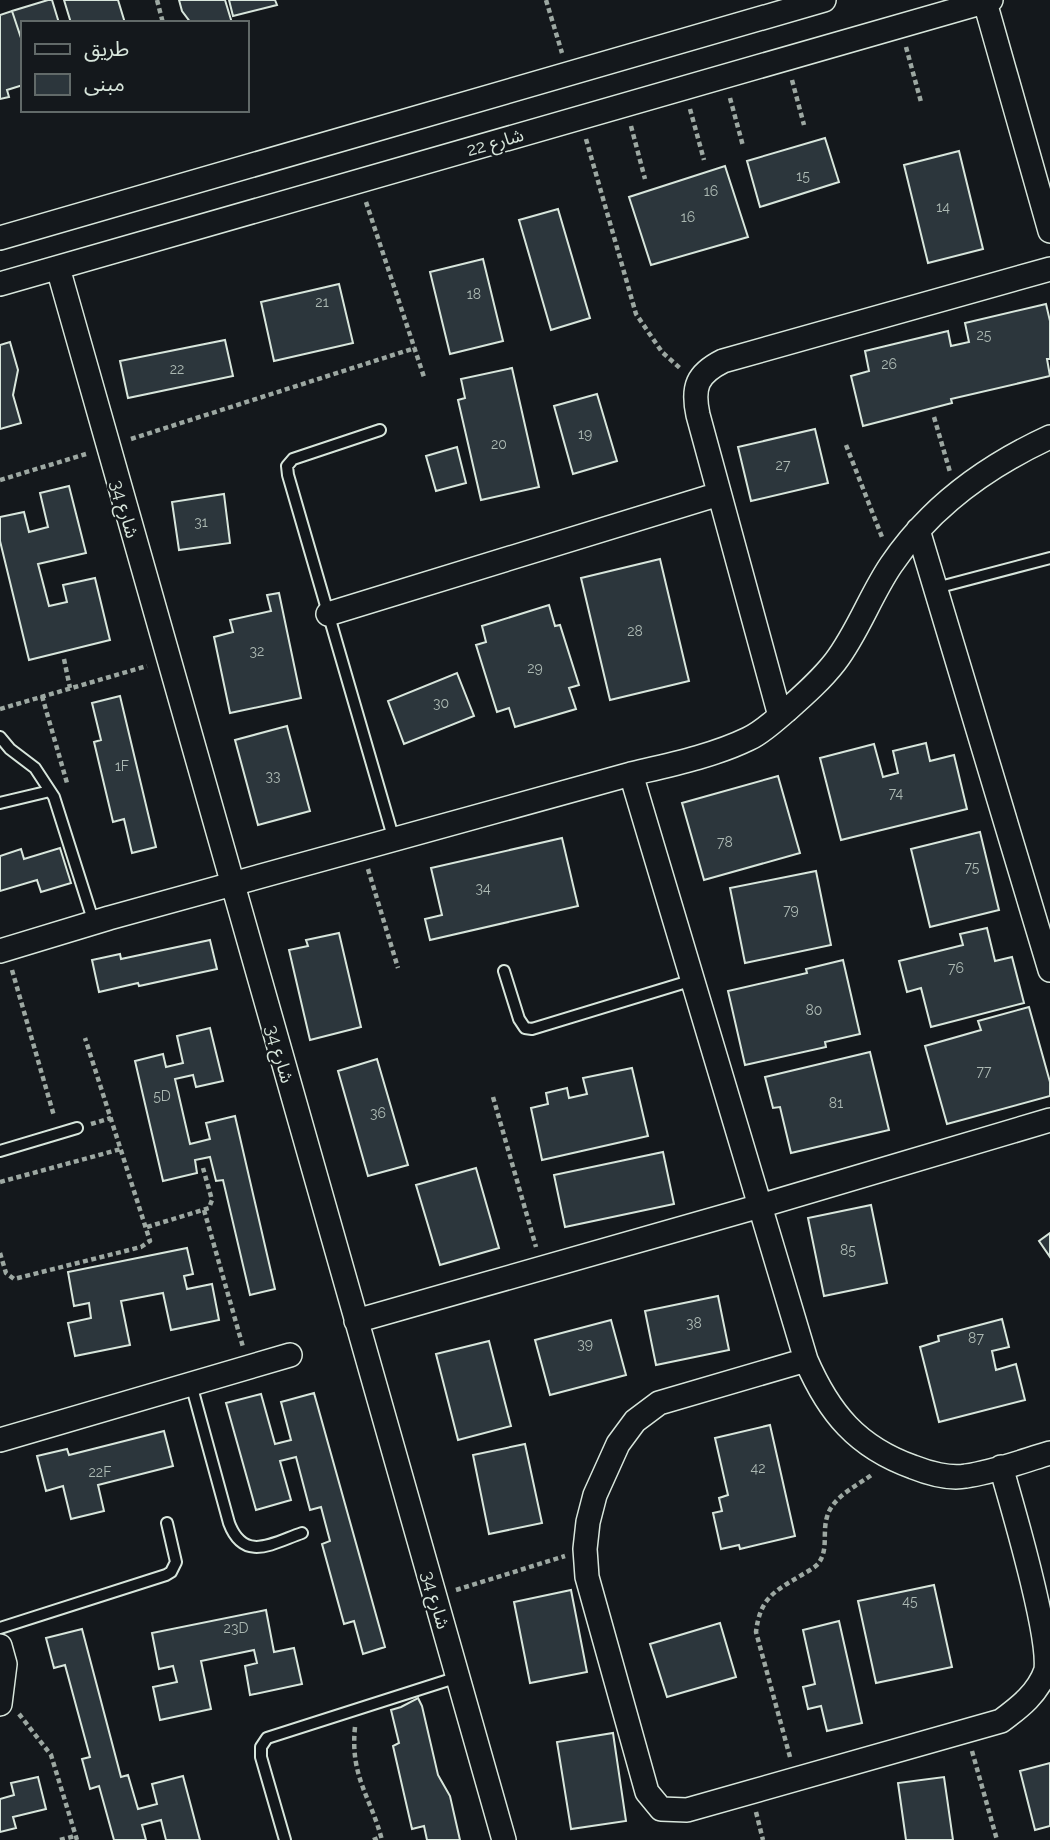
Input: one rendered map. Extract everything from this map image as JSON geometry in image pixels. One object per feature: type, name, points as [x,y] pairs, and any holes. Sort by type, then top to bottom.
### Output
[{"type":"street","points":[[0,238],[568,74],[793,4],[824,0]]},
{"type":"street","points":[[988,1],[1049,223]]},
{"type":"street","name":"شارع 22","points":[[0,284],[988,1]]},
{"type":"street","name":"شارع 34","points":[[58,268],[504,1840]]},
{"type":"street","points":[[780,716],[694,398],[698,381],[708,369],[723,361],[1050,269]]},
{"type":"street","points":[[3,950],[232,884],[671,764],[750,739],[809,691],[835,662],[892,564],[918,530],[956,493],[990,469],[1050,437]]},
{"type":"street","points":[[328,614],[719,494]]},
{"type":"street","points":[[918,530],[1050,970]]},
{"type":"street","points":[[631,774],[806,1360],[819,1391],[839,1419],[863,1442],[892,1460],[927,1472],[963,1477],[1050,1453]]},
{"type":"street","points":[[356,1321],[760,1206],[1050,1119]]},
{"type":"street","points":[[0,1440],[290,1355]]},
{"type":"street","points":[[806,1360],[659,1403],[635,1420],[618,1444],[595,1495],[585,1549],[587,1577],[647,1792],[661,1809],[687,1810],[1001,1721],[1029,1700],[1047,1669],[1048,1633],[1001,1467]]},
{"type":"street","points":[[0,1646],[5,1664],[1,1702]]},
{"type":"lane","points":[[380,430],[293,459],[287,466],[394,839]]},
{"type":"lane","points":[[936,588],[1050,558]]},
{"type":"lane","points":[[0,737],[10,749],[35,768],[50,791],[94,923]]},
{"type":"lane","points":[[0,803],[50,791]]},
{"type":"lane","points":[[504,971],[519,1019],[525,1028],[533,1029],[693,980]]},
{"type":"lane","points":[[0,1151],[77,1128]]},
{"type":"lane","points":[[191,1384],[229,1523],[237,1540],[244,1545],[260,1547],[302,1533]]},
{"type":"lane","points":[[0,1628],[171,1572],[176,1562],[167,1523]]},
{"type":"lane","points":[[285,1840],[264,1769],[261,1747],[267,1738],[458,1677]]},
{"type":"path","points":[[157,0],[162,21]]},
{"type":"path","points":[[546,0],[568,74]]},
{"type":"path","points":[[900,26],[921,103]]},
{"type":"path","points":[[786,59],[804,125]]},
{"type":"path","points":[[724,76],[743,146]]},
{"type":"path","points":[[684,88],[705,160]]},
{"type":"path","points":[[625,105],[645,179]]},
{"type":"path","points":[[580,118],[636,314],[662,352],[698,381]]},
{"type":"path","points":[[359,181],[424,377]]},
{"type":"path","points":[[0,480],[415,348]]},
{"type":"path","points":[[934,418],[956,493]]},
{"type":"path","points":[[846,445],[892,564]]},
{"type":"path","points":[[64,659],[70,688]]},
{"type":"path","points":[[0,709],[168,660]]},
{"type":"path","points":[[362,848],[398,968]]},
{"type":"path","points":[[3,950],[59,1134]]},
{"type":"path","points":[[0,1253],[7,1276],[18,1279],[146,1245],[151,1239],[85,1038]]},
{"type":"path","points":[[493,1097],[542,1268]]},
{"type":"path","points":[[0,1182],[121,1149]]},
{"type":"path","points":[[147,1227],[211,1206],[212,1200],[202,1168]]},
{"type":"path","points":[[204,1210],[249,1367]]},
{"type":"path","points":[[796,1778],[756,1632],[758,1616],[765,1602],[776,1590],[816,1566],[825,1551],[827,1518],[833,1504],[892,1460]]},
{"type":"path","points":[[435,1596],[585,1549]]},
{"type":"path","points":[[1,1702],[20,1714],[51,1755],[76,1838],[60,1840]]},
{"type":"path","points":[[357,1709],[354,1758],[359,1782],[381,1839],[373,1840]]},
{"type":"path","points":[[967,1730],[997,1840]]},
{"type":"building","points":[[52,0],[58,21],[21,21],[21,38],[12,11]]},
{"type":"building","points":[[64,0],[118,0],[124,21],[70,21]]},
{"type":"building","points":[[179,0],[225,0],[231,21],[190,21],[182,11]]},
{"type":"building","points":[[229,0],[275,0],[277,5],[233,16]]},
{"type":"building","points":[[12,11],[21,38],[21,86],[7,90],[9,97],[0,99],[0,15]]},
{"type":"building","points":[[825,138],[839,182],[760,207],[747,161]]},
{"type":"building","points":[[959,151],[983,249],[928,263],[904,165]]},
{"type":"building","points":[[725,166],[748,237],[651,265],[629,197]]},
{"type":"building","points":[[558,209],[590,318],[551,330],[519,220]]},
{"type":"building","points":[[483,259],[503,341],[450,354],[430,272]]},
{"type":"building","points":[[339,284],[353,343],[274,361],[261,302]]},
{"type":"building","points":[[1046,304],[1050,321],[1050,359],[1047,359],[1050,376],[951,399],[952,403],[863,426],[851,376],[869,371],[865,351],[948,331],[951,346],[969,342],[965,323]]},
{"type":"building","points":[[225,340],[233,376],[128,398],[120,361]]},
{"type":"building","points":[[10,342],[18,370],[13,395],[21,423],[0,429],[0,345]]},
{"type":"building","points":[[512,368],[539,487],[481,500],[458,400],[465,398],[461,379]]},
{"type":"building","points":[[597,394],[617,461],[573,474],[554,406]]},
{"type":"building","points":[[815,429],[828,483],[751,501],[738,447]]},
{"type":"building","points":[[457,447],[466,483],[436,491],[426,456]]},
{"type":"building","points":[[69,486],[86,553],[38,564],[49,606],[67,602],[63,585],[95,578],[110,640],[29,660],[0,541],[0,517],[24,512],[29,532],[48,527],[40,493]]},
{"type":"building","points":[[224,494],[230,543],[179,550],[172,502]]},
{"type":"building","points":[[660,559],[689,681],[610,700],[581,578]]},
{"type":"building","points":[[279,593],[301,698],[230,713],[214,637],[233,632],[230,620],[271,611],[267,595]]},
{"type":"building","points":[[549,605],[555,626],[560,625],[579,685],[569,688],[576,709],[515,727],[509,708],[497,712],[476,645],[486,642],[482,626]]},
{"type":"building","points":[[457,673],[474,716],[404,744],[388,701]]},
{"type":"building","points":[[120,696],[156,847],[132,853],[124,819],[113,822],[94,742],[101,740],[92,703]]},
{"type":"building","points":[[287,726],[310,811],[258,825],[235,740]]},
{"type":"building","points":[[926,743],[930,761],[954,755],[967,809],[841,840],[820,758],[874,744],[883,777],[898,773],[893,751]]},
{"type":"building","points":[[778,776],[800,853],[704,880],[682,803]]},
{"type":"building","points":[[980,832],[999,910],[930,927],[911,849]]},
{"type":"building","points":[[562,838],[578,906],[430,940],[425,919],[442,915],[431,868]]},
{"type":"building","points":[[60,848],[71,883],[41,892],[37,880],[0,891],[0,856],[21,849],[24,859]]},
{"type":"building","points":[[816,871],[831,945],[745,963],[730,888]]},
{"type":"building","points":[[987,928],[995,961],[1012,957],[1024,1003],[931,1027],[921,988],[907,992],[899,961],[963,945],[960,934]]},
{"type":"building","points":[[339,933],[361,1027],[310,1040],[289,950],[308,946],[306,940]]},
{"type":"building","points":[[210,940],[217,969],[99,992],[92,960],[120,954],[121,959]]},
{"type":"building","points":[[843,960],[860,1034],[825,1042],[826,1047],[745,1065],[728,991],[807,973],[806,969]]},
{"type":"building","points":[[1029,1007],[1050,1082],[1050,1096],[947,1124],[925,1046],[981,1030],[978,1021]]},
{"type":"building","points":[[210,1028],[223,1081],[196,1087],[193,1075],[175,1079],[190,1144],[210,1139],[206,1123],[235,1116],[275,1289],[250,1295],[223,1180],[216,1181],[210,1157],[195,1160],[197,1173],[163,1181],[135,1061],[163,1054],[166,1067],[183,1063],[177,1036]]},
{"type":"building","points":[[870,1052],[889,1130],[791,1153],[780,1107],[773,1108],[765,1077]]},
{"type":"building","points":[[377,1059],[408,1165],[368,1176],[338,1071]]},
{"type":"building","points":[[632,1068],[648,1136],[542,1160],[531,1108],[548,1104],[546,1093],[567,1088],[569,1098],[587,1094],[583,1078]]},
{"type":"building","points":[[663,1152],[674,1204],[565,1227],[554,1175]]},
{"type":"building","points":[[476,1168],[499,1248],[440,1265],[416,1185]]},
{"type":"building","points":[[871,1205],[887,1283],[824,1296],[808,1218]]},
{"type":"building","points":[[1050,1233],[1050,1257],[1039,1241]]},
{"type":"building","points":[[187,1248],[193,1274],[184,1276],[187,1289],[212,1284],[219,1320],[171,1330],[163,1293],[121,1301],[130,1345],[75,1356],[68,1323],[91,1318],[89,1303],[74,1306],[68,1272]]},
{"type":"building","points":[[718,1296],[729,1350],[656,1365],[645,1311]]},
{"type":"building","points":[[1002,1319],[1009,1347],[992,1351],[996,1370],[1016,1364],[1025,1400],[939,1422],[920,1347],[939,1341],[938,1336]]},
{"type":"building","points":[[611,1320],[626,1375],[550,1395],[535,1340]]},
{"type":"building","points":[[489,1341],[511,1426],[458,1440],[436,1354]]},
{"type":"building","points":[[314,1393],[385,1647],[363,1654],[354,1621],[344,1624],[322,1544],[330,1541],[321,1507],[310,1510],[296,1457],[280,1461],[291,1500],[256,1510],[226,1403],[261,1394],[275,1444],[291,1440],[281,1402]]},
{"type":"building","points":[[770,1425],[795,1536],[740,1549],[739,1545],[721,1549],[713,1513],[722,1511],[719,1498],[728,1495],[715,1438]]},
{"type":"building","points":[[164,1431],[173,1466],[98,1485],[104,1511],[71,1519],[63,1486],[46,1491],[37,1456],[67,1449],[69,1455]]},
{"type":"building","points":[[525,1444],[542,1523],[489,1534],[473,1455]]},
{"type":"building","points":[[934,1585],[952,1667],[876,1683],[858,1601]]},
{"type":"building","points":[[571,1590],[587,1672],[530,1683],[514,1602]]},
{"type":"building","points":[[266,1610],[274,1652],[294,1648],[302,1684],[250,1695],[245,1666],[257,1663],[254,1650],[201,1661],[211,1709],[160,1720],[153,1687],[177,1682],[173,1666],[159,1669],[152,1633]]},
{"type":"building","points":[[839,1621],[862,1723],[827,1731],[821,1706],[808,1709],[803,1687],[815,1684],[803,1630]]},
{"type":"building","points":[[720,1623],[736,1677],[667,1697],[650,1644]]},
{"type":"building","points":[[82,1629],[121,1777],[128,1775],[138,1809],[157,1804],[152,1784],[183,1776],[200,1840],[166,1840],[161,1820],[142,1825],[146,1840],[114,1840],[99,1786],[90,1789],[82,1759],[90,1757],[65,1665],[54,1668],[46,1638]]},
{"type":"building","points":[[418,1698],[438,1775],[450,1796],[460,1840],[427,1840],[424,1826],[412,1829],[393,1746],[399,1743],[391,1710]]},
{"type":"building","points":[[613,1733],[626,1821],[571,1829],[557,1742]]},
{"type":"building","points":[[1050,1763],[1050,1826],[1035,1830],[1020,1771]]},
{"type":"building","points":[[38,1777],[46,1809],[13,1817],[16,1828],[0,1832],[0,1799],[14,1795],[11,1783]]},
{"type":"building","points":[[944,1777],[953,1840],[906,1840],[898,1783]]}]
